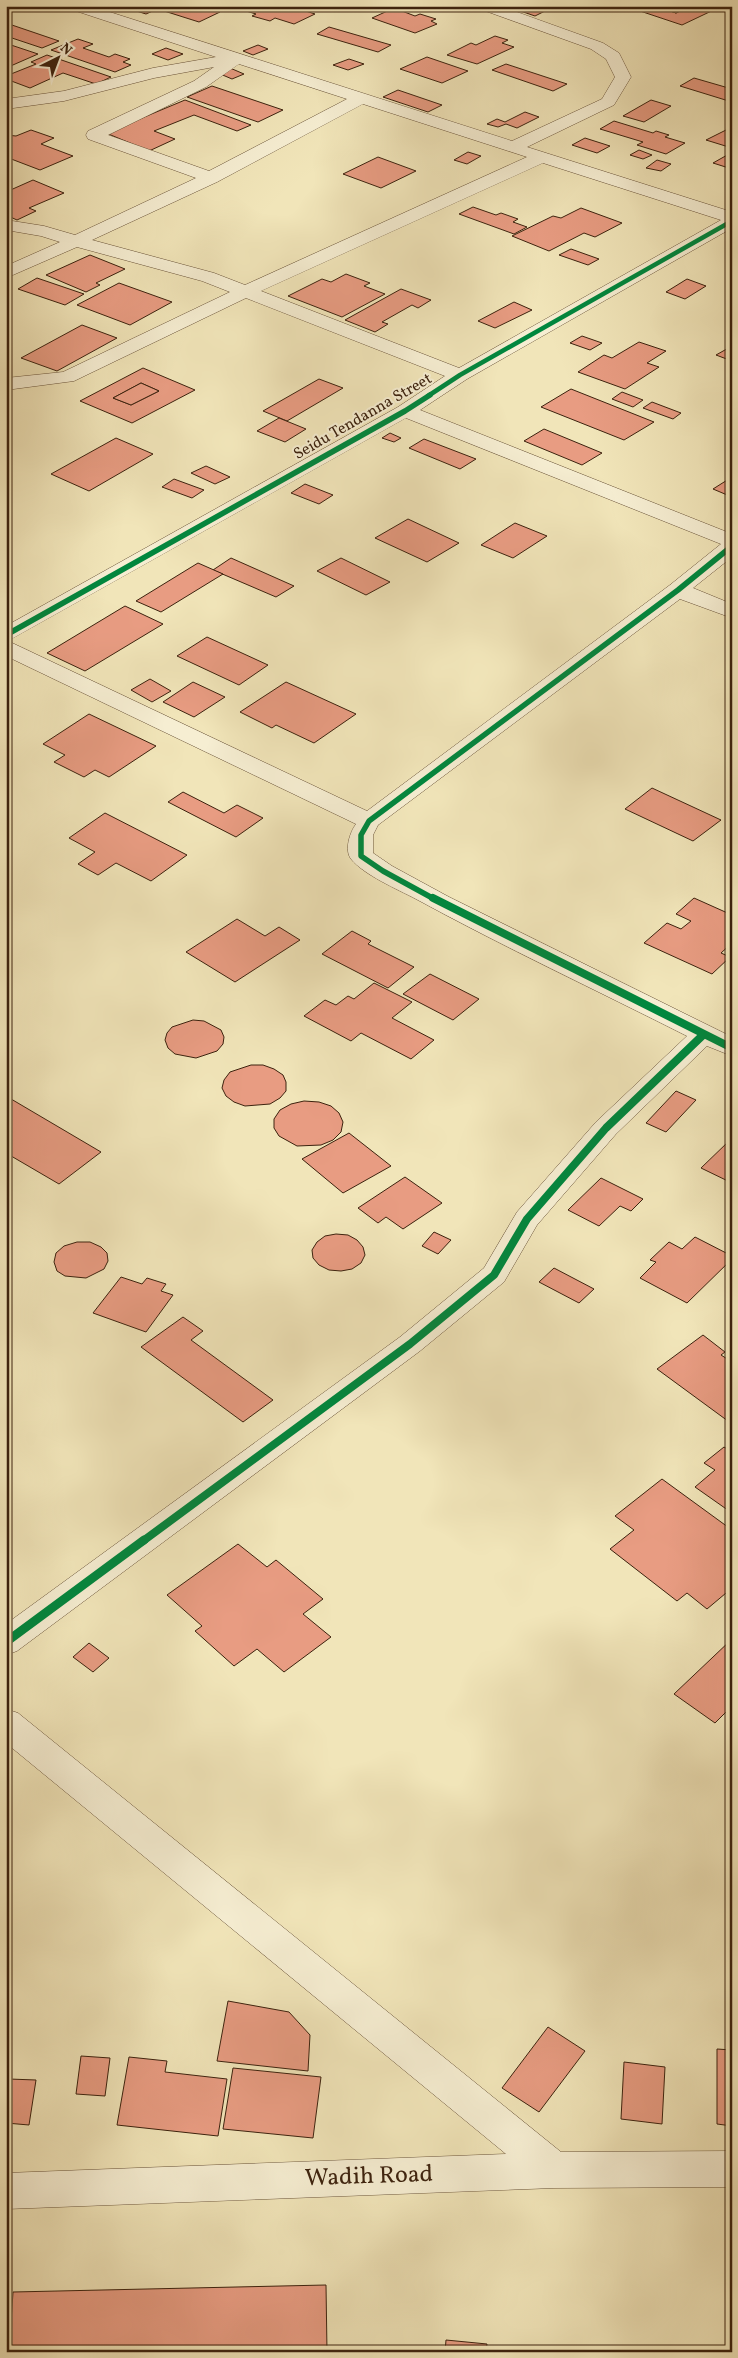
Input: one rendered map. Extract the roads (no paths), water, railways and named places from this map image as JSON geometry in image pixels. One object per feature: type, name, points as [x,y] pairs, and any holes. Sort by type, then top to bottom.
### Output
[{"type":"street","points":[[75,6],[732,219]]},
{"type":"street","points":[[485,6],[598,46],[613,56],[623,77],[608,102],[511,148]]},
{"type":"street","points":[[6,104],[64,96],[153,73],[237,58]]},
{"type":"street","points":[[211,178],[94,134],[200,84],[237,58]]},
{"type":"street","points":[[6,273],[211,178],[362,98]]},
{"type":"street","points":[[6,384],[67,377],[246,291],[542,157]]},
{"type":"street","name":"Seidu Tendanna Street","points":[[9,634],[405,411],[460,375],[732,219]]},
{"type":"street","points":[[6,224],[44,231],[208,277],[460,375]]},
{"type":"street","points":[[405,411],[732,541]]},
{"type":"street","points":[[732,546],[678,590],[369,821],[361,835],[361,856],[383,871],[440,902],[732,1048]]},
{"type":"street","points":[[678,590],[732,612]]},
{"type":"street","points":[[9,634],[369,821]]},
{"type":"street","points":[[6,1642],[410,1344],[494,1275],[527,1219],[593,1143],[703,1035]]},
{"type":"street","points":[[6,1723],[554,2170]]},
{"type":"street","name":"Wadih Road","points":[[6,2191],[554,2170],[732,2169]]}]
